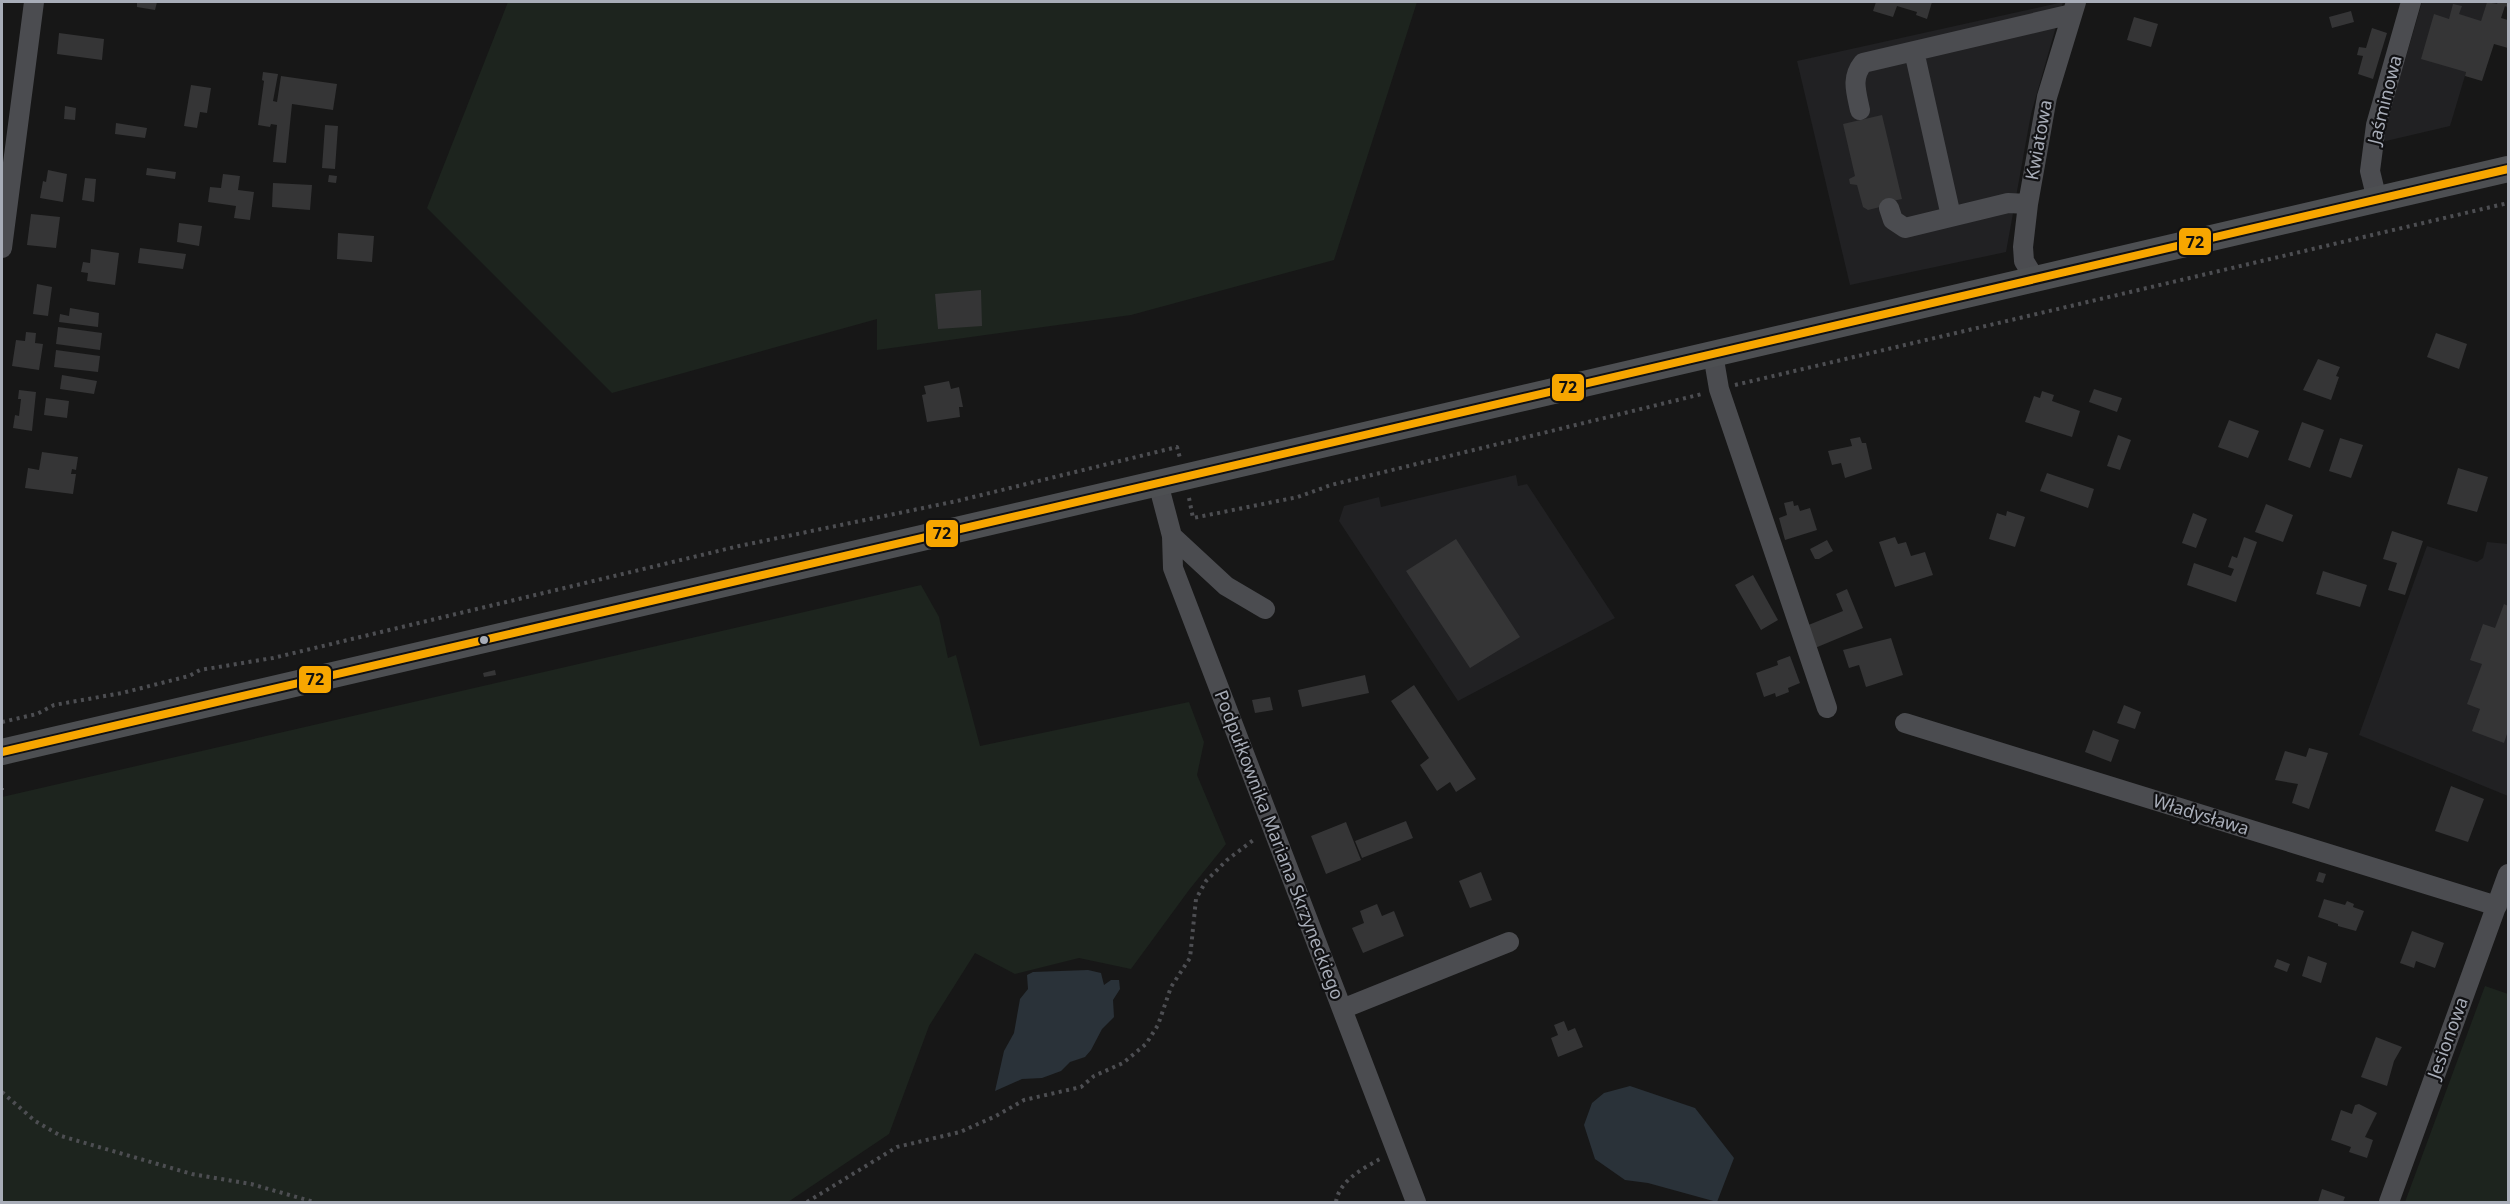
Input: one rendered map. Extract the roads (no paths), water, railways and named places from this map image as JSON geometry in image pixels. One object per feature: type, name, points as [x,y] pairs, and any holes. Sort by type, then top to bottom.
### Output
[{"type":"main road","points":[[2,752],[2508,169]]},
{"type":"street","points":[[2,248],[34,2]]},
{"type":"street","name":"Jaśminowa","points":[[2376,200],[2370,171],[2374,135],[2411,2]]},
{"type":"street","points":[[1860,110],[1854,81],[1856,72],[1863,63],[2074,8]]},
{"type":"street","name":"Kwiatowa","points":[[2035,279],[2024,261],[2023,247],[2028,204],[2047,97],[2074,8]]},
{"type":"street","points":[[1914,51],[1951,216]]},
{"type":"street","points":[[1889,208],[1893,220],[1905,228],[2008,203],[2028,204]]},
{"type":"street","points":[[1713,354],[1719,389],[1827,708]]},
{"type":"street","name":"Podpułkownika Mariana Skrzyneckiego","points":[[1158,483],[1172,536],[1173,568],[1416,1203]]},
{"type":"street","points":[[1172,536],[1226,586],[1265,609]]},
{"type":"street","name":"Władysława","points":[[1905,723],[2497,906]]},
{"type":"street","name":"Jesionowa","points":[[2389,1203],[2508,874]]},
{"type":"street","points":[[1342,1009],[1509,942]]}]
